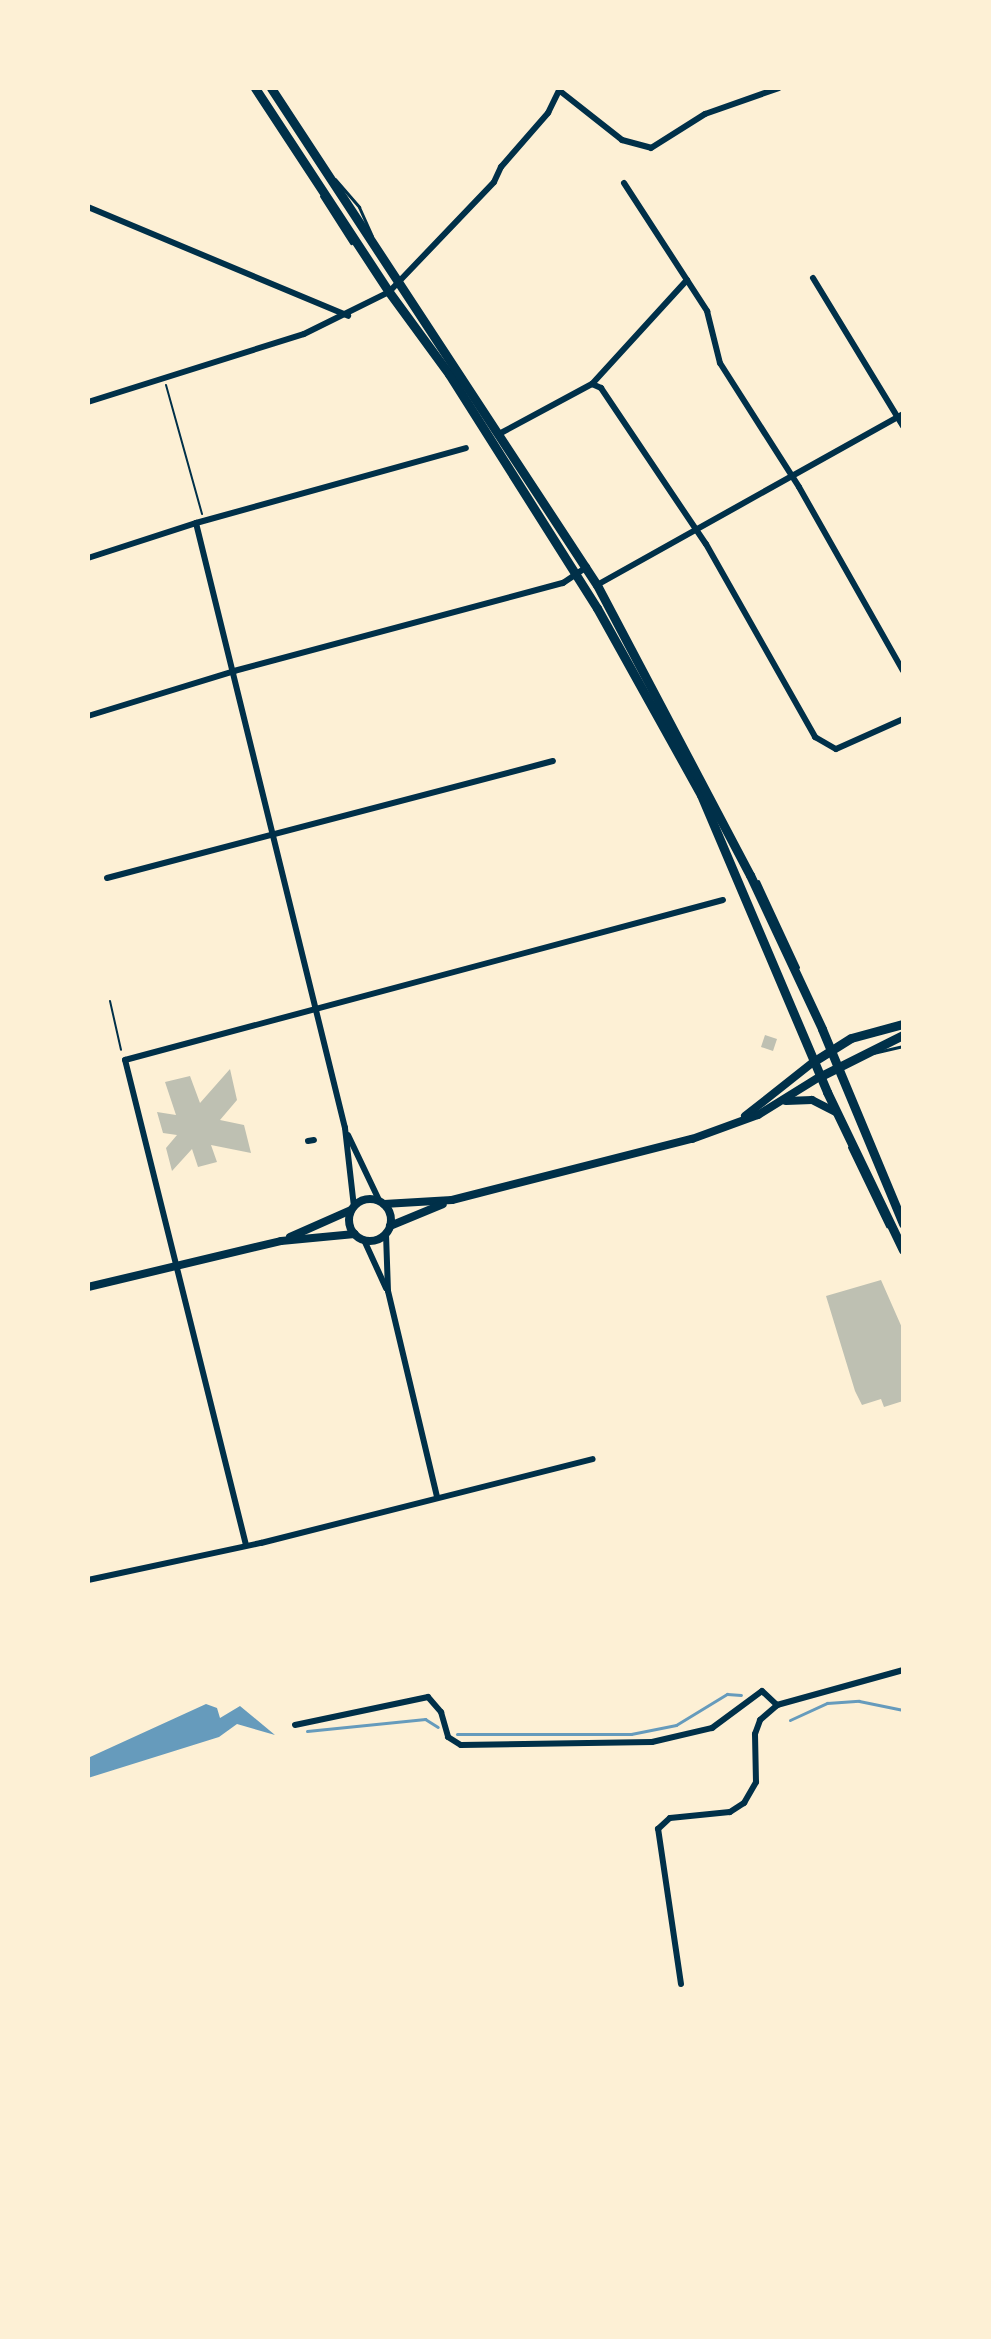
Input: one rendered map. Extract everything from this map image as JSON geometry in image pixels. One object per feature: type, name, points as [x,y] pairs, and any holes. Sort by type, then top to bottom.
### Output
[{"type":"main road","points":[[255,88],[389,292],[449,374],[577,574],[701,795],[799,979],[903,1224]]},
{"type":"main road","points":[[271,88],[597,585],[745,877],[837,1114],[901,1247]]},
{"type":"main road","points":[[816,1060],[851,1038],[903,1024]]},
{"type":"main road","points":[[821,1076],[903,1035]]},
{"type":"street","points":[[88,402],[165,380],[348,316],[389,292],[494,182],[560,89],[622,140],[651,148],[705,114],[779,88]]},
{"type":"street","points":[[624,183],[716,328],[720,363],[792,476],[903,671]]},
{"type":"street","points":[[88,207],[348,316]]},
{"type":"street","points":[[813,278],[900,415],[903,426]]},
{"type":"street","points":[[499,434],[592,384],[687,280]]},
{"type":"street","points":[[592,384],[610,397],[696,530],[815,737],[836,749],[854,745],[903,719]]},
{"type":"street","points":[[597,585],[900,415]]},
{"type":"street","points":[[88,558],[200,521],[466,448]]},
{"type":"street","points":[[200,521],[345,1128],[355,1234]]},
{"type":"street","points":[[88,716],[234,671],[563,583],[587,567]]},
{"type":"street","points":[[107,878],[553,761]]},
{"type":"street","points":[[246,1545],[125,1060],[317,1006],[723,900]]},
{"type":"street","points":[[738,1122],[816,1060]]},
{"type":"street","points":[[364,1240],[452,1200],[658,1148],[738,1122],[781,1102],[821,1076]]},
{"type":"street","points":[[781,1102],[812,1100],[837,1114]]},
{"type":"street","points":[[345,1128],[382,1202],[388,1230],[388,1291]]},
{"type":"street","points":[[281,1241],[368,1199],[382,1202],[452,1200]]},
{"type":"street","points":[[88,1287],[281,1241],[355,1234],[364,1240],[388,1291],[437,1496]]},
{"type":"street","points":[[88,1580],[246,1545],[593,1459]]},
{"type":"street","points":[[681,1984],[658,1829],[670,1818],[730,1812],[744,1803],[756,1782],[755,1734],[760,1720],[777,1705],[903,1670]]},
{"type":"street","points":[[295,1725],[428,1697],[441,1712],[448,1737],[461,1745],[579,1745],[694,1735],[712,1728],[762,1691],[777,1705]]},
{"type":"lane","points":[[865,1052],[882,1054],[903,1046]]},
{"type":"path","points":[[165,380],[200,512]]},
{"type":"path","points":[[110,1001],[121,1050]]},
{"type":"water","points":[[206,1704],[217,1708],[220,1718],[240,1706],[275,1735],[237,1724],[219,1737],[88,1778],[90,1757]]},
{"type":"building","points":[[765,1035],[777,1039],[773,1051],[761,1047]]},
{"type":"building","points":[[230,1069],[237,1100],[220,1120],[244,1125],[251,1153],[211,1145],[217,1162],[198,1167],[192,1149],[172,1171],[166,1148],[177,1135],[163,1133],[157,1112],[176,1115],[165,1082],[190,1076],[200,1103]]},
{"type":"building","points":[[881,1280],[903,1330],[903,1401],[884,1407],[881,1399],[862,1405],[826,1296]]},
{"type":"waterway","points":[[457,1734],[631,1734],[676,1725],[727,1694],[741,1695]]},
{"type":"waterway","points":[[790,1720],[827,1703],[859,1701],[903,1710]]},
{"type":"waterway","points":[[307,1731],[425,1719],[438,1727]]}]
